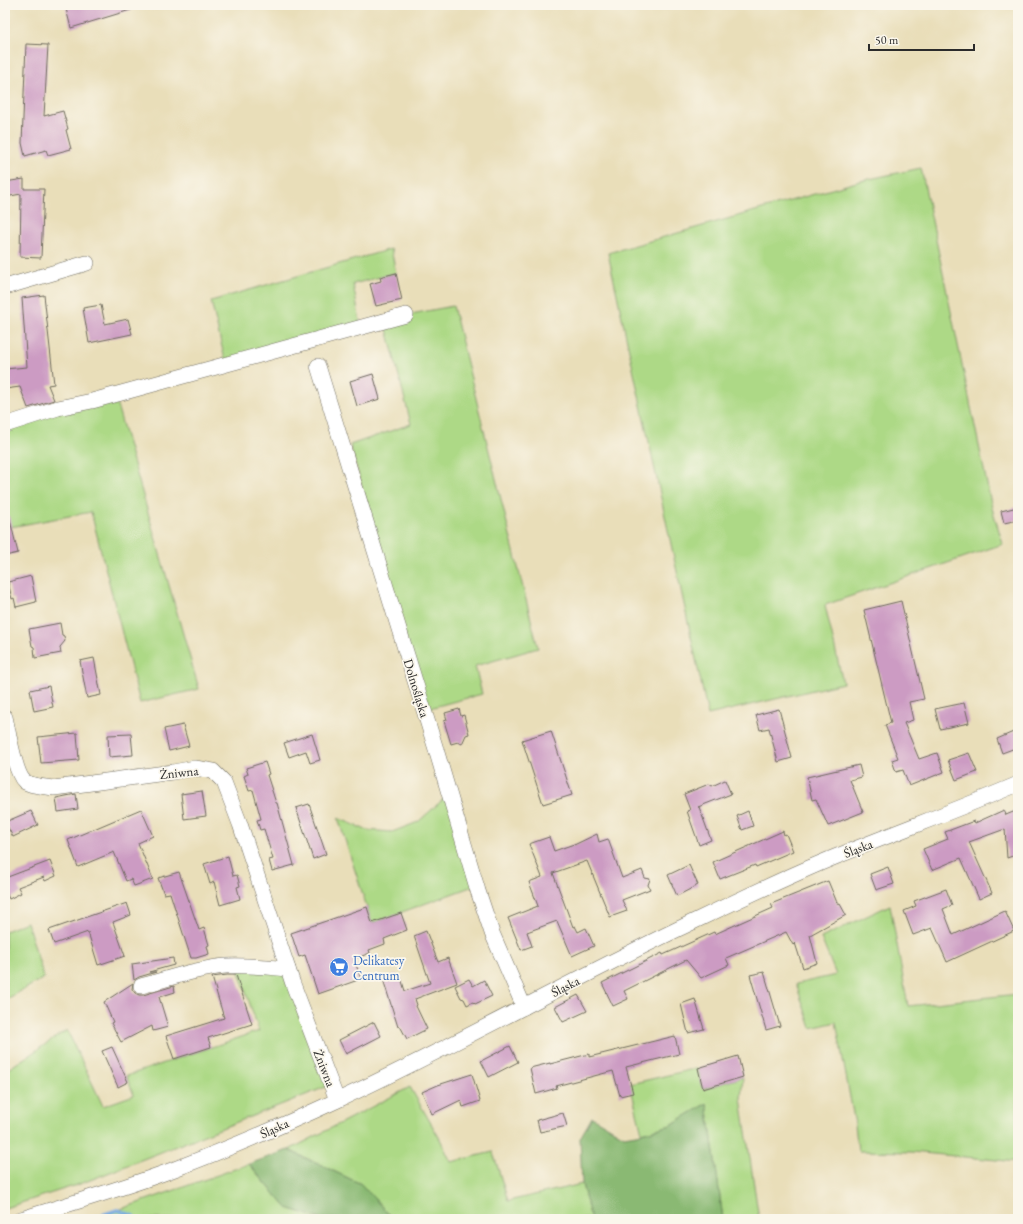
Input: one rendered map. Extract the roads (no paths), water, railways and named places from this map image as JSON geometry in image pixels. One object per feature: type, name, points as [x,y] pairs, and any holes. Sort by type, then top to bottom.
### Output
[{"type":"street","points":[[5,287],[87,263]]},
{"type":"street","points":[[5,426],[58,408],[99,399],[406,315]]},
{"type":"street","name":"Dolnośląska","points":[[318,366],[433,738],[478,891],[492,933],[524,1007]]},
{"type":"street","name":"Żniwna","points":[[5,717],[18,771],[24,781],[35,785],[54,788],[195,768],[213,771],[224,782],[288,969],[337,1100]]},
{"type":"street","name":"Śląska","points":[[21,1219],[114,1190],[174,1169],[242,1142],[337,1100],[438,1052],[675,930],[789,877],[835,857],[1018,784]]},
{"type":"street","points":[[141,986],[193,972],[226,966],[288,969]]},
{"type":"waterway","points":[[91,1219],[118,1210],[133,1216],[135,1219]]},
{"type":"place","name":"Delikatesy Centrum","points":[[339,967]]}]
